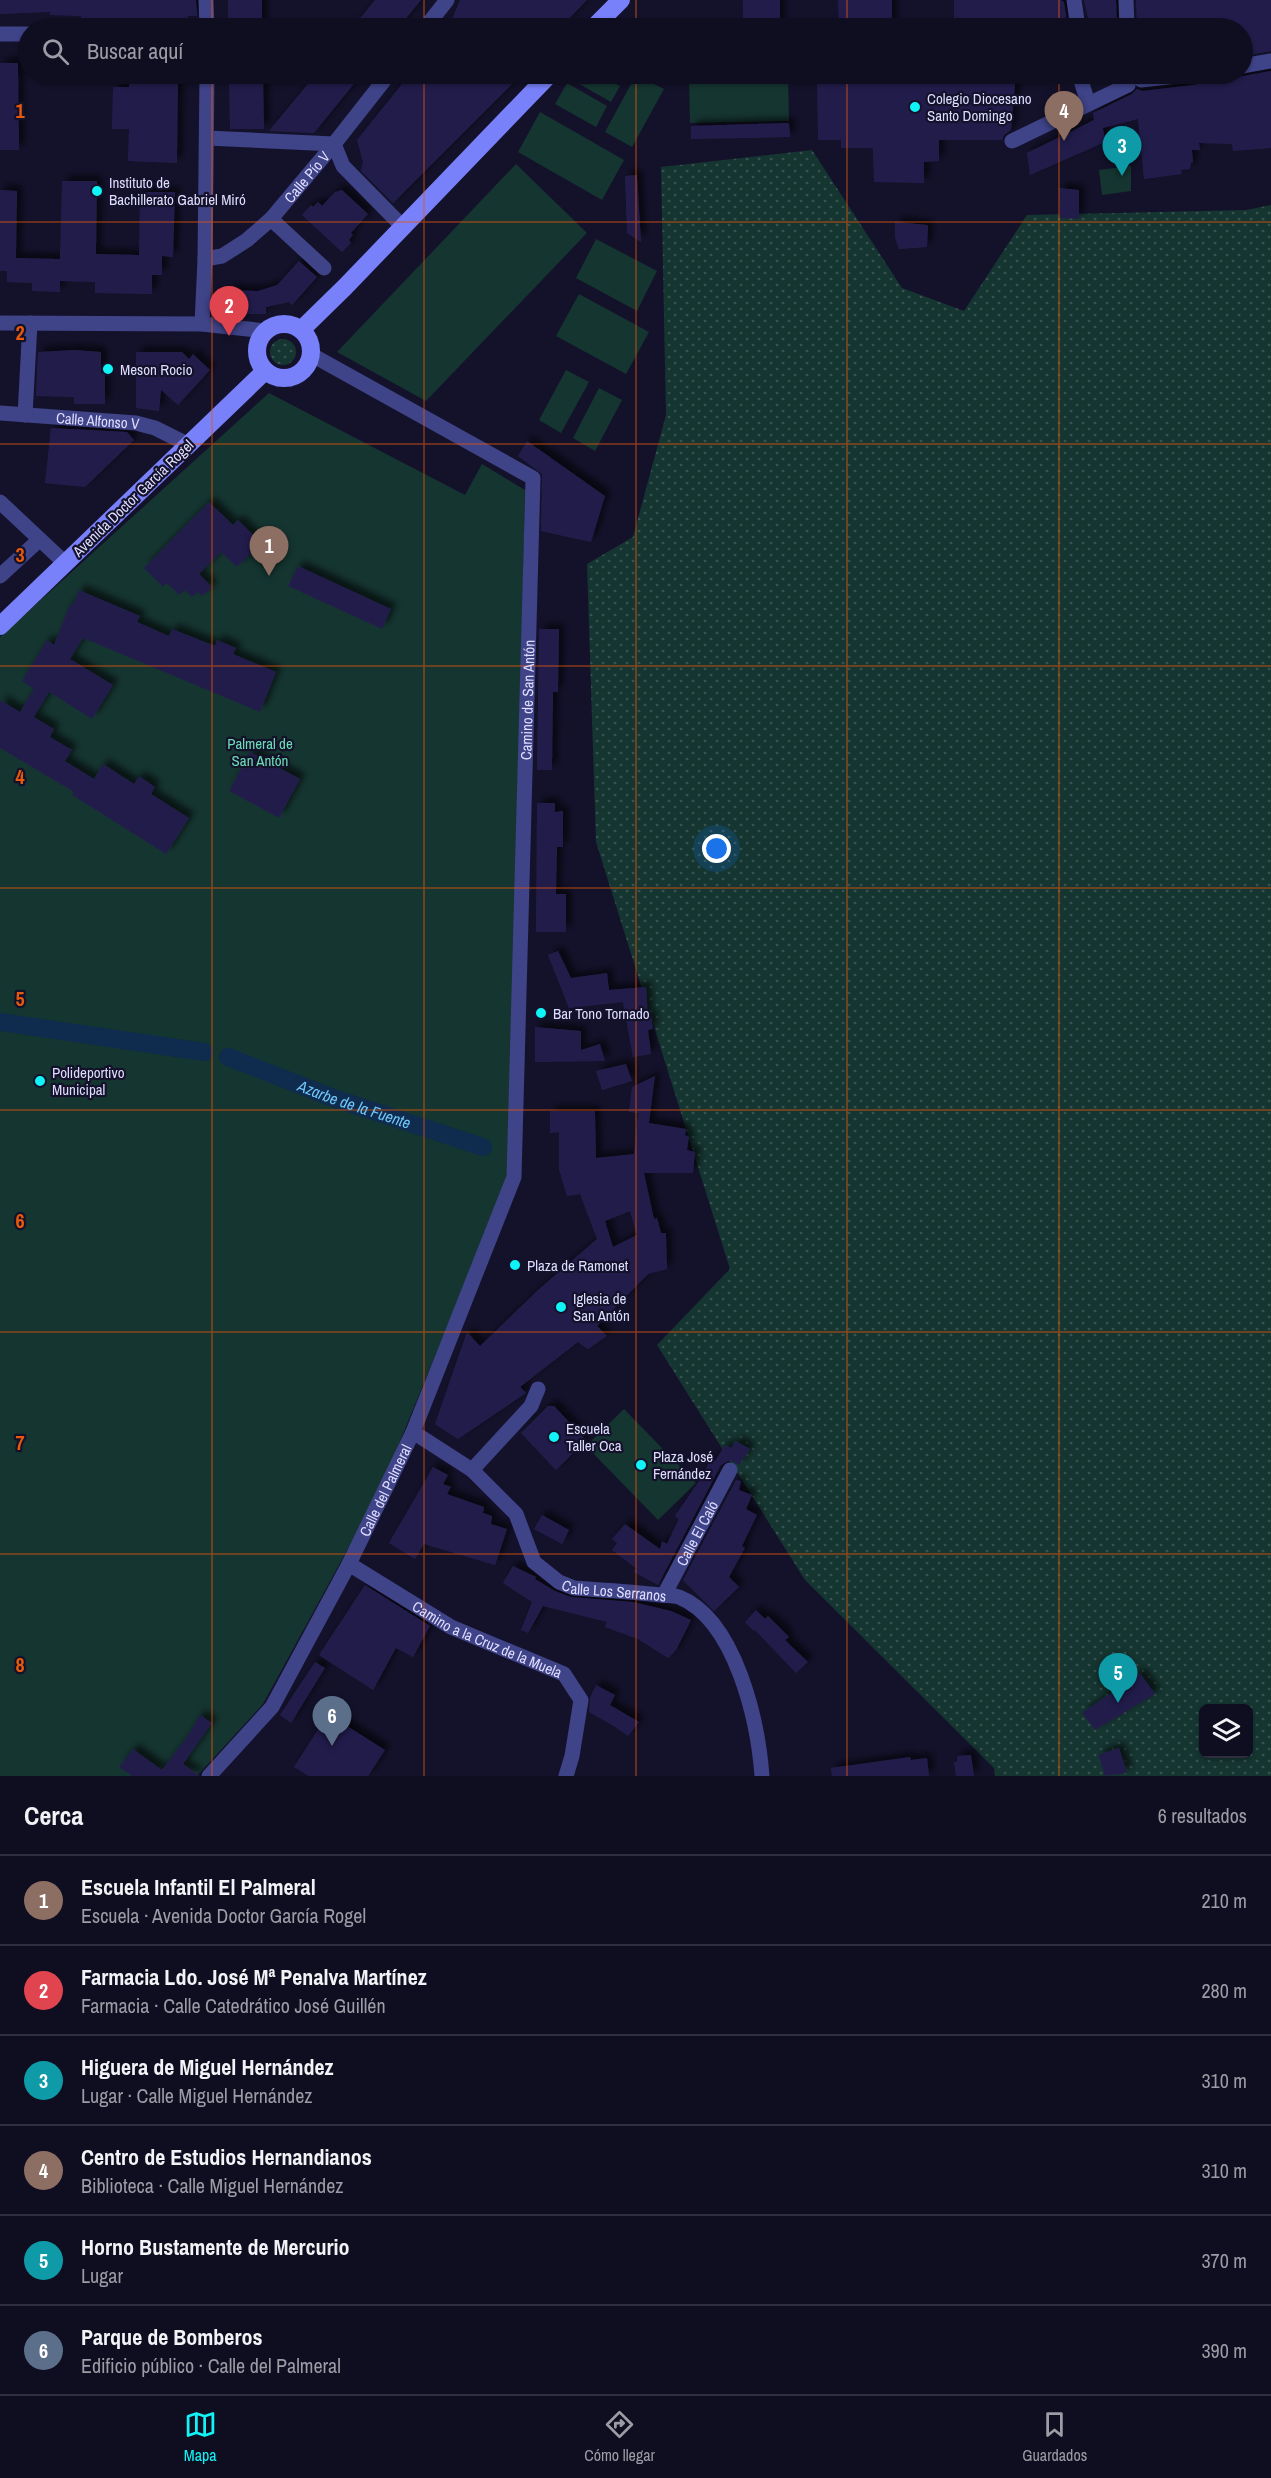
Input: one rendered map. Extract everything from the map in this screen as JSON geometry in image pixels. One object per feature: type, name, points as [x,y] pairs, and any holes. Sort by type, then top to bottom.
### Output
[{"type":"street","points":[[206,0],[207,18]]},
{"type":"street","points":[[433,18],[447,0]]},
{"type":"street","points":[[603,18],[621,0]]},
{"type":"street","points":[[1074,0],[1077,18]]},
{"type":"street","points":[[1126,0],[1127,18]]},
{"type":"street","points":[[0,34],[18,34]]},
{"type":"street","points":[[1253,64],[1271,61]]},
{"type":"street","points":[[202,324],[207,84]]},
{"type":"street","name":"Calle Pío V","points":[[205,259],[222,256],[247,240],[271,219],[381,84]]},
{"type":"street","points":[[301,330],[540,84]]},
{"type":"street","points":[[1082,84],[1088,103]]},
{"type":"street","points":[[1012,141],[1130,84]]},
{"type":"street","points":[[207,138],[334,144],[343,166],[403,227]]},
{"type":"street","points":[[271,219],[324,268]]},
{"type":"street","points":[[0,323],[202,324],[266,331],[284,324],[301,330],[311,346],[312,355],[306,369],[294,377],[279,378],[265,371],[259,362],[257,351],[259,340],[266,331]]},
{"type":"street","points":[[25,415],[30,323]]},
{"type":"street","name":"Camino de San Antón","points":[[312,355],[533,478],[514,1177]]},
{"type":"street","name":"Avenida Doctor García Rogel","points":[[0,626],[265,371]]},
{"type":"street","name":"Calle Alfonso V","points":[[0,413],[136,423],[155,428],[189,445]]},
{"type":"street","points":[[0,502],[65,563]]},
{"type":"street","points":[[0,576],[39,540]]},
{"type":"street","name":"Calle del Palmeral","points":[[209,1776],[272,1707],[349,1564],[413,1432],[514,1177]]},
{"type":"street","points":[[472,1470],[531,1406],[538,1389]]},
{"type":"street","name":"Calle Los Serranos","points":[[413,1432],[472,1470],[516,1514],[534,1562],[559,1582],[574,1588],[676,1596],[692,1603],[710,1620],[735,1662],[751,1705],[757,1730],[762,1776]]},
{"type":"street","name":"Calle El Caló","points":[[664,1596],[730,1470]]},
{"type":"street","name":"Camino a la Cruz de la Muela","points":[[349,1564],[452,1627],[564,1674],[581,1700],[572,1756],[566,1776]]},
{"type":"green space","points":[[566,84],[569,84],[607,106],[596,127],[555,104]]},
{"type":"green space","points":[[579,84],[616,84],[620,86],[611,102]]},
{"type":"green space","points":[[631,84],[654,84],[664,89],[632,147],[605,132]]},
{"type":"green space","points":[[689,84],[788,84],[789,121],[690,123]]},
{"type":"green space","points":[[540,112],[624,160],[602,200],[518,152]]},
{"type":"green space","points":[[812,150],[902,288],[964,311],[1027,215],[1246,210],[1271,205],[1271,1776],[995,1776],[994,1768],[805,1580],[657,1345],[730,1269],[596,842],[587,564],[633,537],[666,415],[661,167]]},
{"type":"green space","points":[[516,164],[587,233],[426,401],[337,352]]},
{"type":"green space","points":[[1131,166],[1131,191],[1102,195],[1099,170]]},
{"type":"green space","points":[[596,239],[657,271],[637,311],[576,278]]},
{"type":"green space","points":[[579,294],[649,332],[626,374],[556,336]]},
{"type":"green space","points":[[283,339],[292,343],[296,352],[292,361],[283,365],[274,361],[270,352],[274,343]]},
{"type":"green space","points":[[566,370],[589,382],[561,433],[539,420]]},
{"type":"green space","points":[[599,388],[622,400],[595,451],[573,438]]},
{"type":"green space","name":"Palmeral de San Antón","points":[[269,393],[465,495],[482,464],[525,490],[510,1173],[380,1490],[263,1704],[197,1776],[0,1776],[0,637]]},
{"type":"green space","name":"Plaza José Fernández","points":[[624,1409],[696,1483],[658,1520],[586,1446]]},
{"type":"building","points":[[0,0],[196,0],[197,16],[187,16],[188,18],[81,18],[81,16],[50,15],[50,12],[0,14]]},
{"type":"building","points":[[228,0],[262,0],[262,18],[228,18]]},
{"type":"building","points":[[375,0],[421,0],[406,18],[360,18]]},
{"type":"building","points":[[460,0],[587,0],[570,18],[452,18]]},
{"type":"building","points":[[743,0],[780,0],[780,18],[743,18]]},
{"type":"building","points":[[838,0],[892,0],[892,18],[839,18]]},
{"type":"building","points":[[954,0],[1061,0],[1064,2],[1066,16],[1065,18],[954,18]]},
{"type":"building","points":[[1084,0],[1116,0],[1117,18],[1088,18]]},
{"type":"building","points":[[1136,0],[1271,0],[1271,51],[1253,54],[1253,18],[1137,18]]},
{"type":"building","points":[[0,63],[18,63],[19,150],[0,150]]},
{"type":"building","points":[[1271,71],[1271,148],[1233,151],[1232,144],[1199,143],[1200,150],[1192,150],[1193,163],[1190,169],[1181,170],[1182,174],[1144,179],[1138,119],[1103,128],[1105,142],[1030,175],[1027,153],[1094,120],[1093,113],[1132,94],[1137,89],[1142,91],[1199,84],[1253,84],[1253,74]]},
{"type":"building","points":[[129,84],[178,84],[177,163],[128,161],[129,129],[112,129],[113,87],[129,87]]},
{"type":"building","points":[[229,84],[263,84],[264,129],[230,129]]},
{"type":"building","points":[[308,84],[354,84],[314,133],[269,131]]},
{"type":"building","points":[[402,84],[512,84],[393,203],[361,171],[363,162],[357,140]]},
{"type":"building","name":"Colegio Diocesano Santo Domingo","points":[[817,84],[1015,84],[1011,130],[1004,135],[1002,140],[939,140],[939,161],[924,162],[924,183],[874,182],[873,148],[841,148],[841,140],[818,140]]},
{"type":"building","points":[[789,123],[790,137],[691,139],[691,126]]},
{"type":"building","points":[[637,175],[641,242],[627,233],[625,176]]},
{"type":"building","points":[[62,181],[97,181],[96,254],[139,255],[140,192],[175,192],[173,257],[162,256],[162,275],[152,275],[152,294],[95,293],[95,282],[60,281],[60,292],[32,291],[32,283],[7,282],[7,271],[0,271],[0,190],[17,191],[16,258],[60,259]]},
{"type":"building","points":[[1059,188],[1079,190],[1079,219],[1060,218]]},
{"type":"building","points":[[342,190],[368,214],[351,233],[353,235],[349,240],[351,243],[342,252],[302,215],[311,205],[313,207],[318,202],[322,206],[335,192]]},
{"type":"building","points":[[895,222],[928,225],[927,247],[899,249],[895,237]]},
{"type":"building","points":[[299,261],[317,277],[292,305],[289,302],[266,307],[266,314],[229,314],[229,290],[258,291],[277,285]]},
{"type":"building","points":[[75,350],[101,352],[101,373],[105,374],[105,404],[74,404],[74,397],[36,396],[38,352]]},
{"type":"building","points":[[136,352],[182,352],[189,359],[193,354],[210,370],[178,405],[161,390],[159,411],[136,408]]},
{"type":"building","points":[[51,428],[127,432],[134,440],[85,487],[45,483]]},
{"type":"building","points":[[527,441],[605,496],[591,542],[541,531],[542,474],[518,456]]},
{"type":"building","points":[[209,502],[233,525],[238,520],[261,543],[237,567],[221,552],[199,574],[212,587],[202,596],[198,592],[192,597],[185,590],[179,595],[167,583],[163,587],[144,568]]},
{"type":"building","points":[[298,566],[391,609],[382,629],[288,586]]},
{"type":"building","points":[[79,590],[140,616],[137,622],[169,636],[172,629],[215,646],[217,640],[236,648],[233,654],[276,672],[260,712],[83,638],[70,659],[113,685],[92,719],[49,692],[34,717],[54,729],[50,737],[72,750],[65,761],[94,779],[103,764],[134,784],[139,776],[155,787],[151,794],[189,818],[166,854],[72,795],[74,792],[0,748],[0,700],[20,712],[34,689],[22,681],[47,640],[54,645],[70,604],[73,605]]},
{"type":"building","points":[[539,629],[559,629],[558,692],[553,692],[552,770],[537,770]]},
{"type":"building","points":[[250,752],[300,779],[279,818],[229,791]]},
{"type":"building","points":[[537,803],[555,803],[555,812],[563,811],[563,847],[557,847],[556,894],[566,894],[566,932],[536,932]]},
{"type":"building","points":[[558,951],[571,978],[607,973],[609,990],[646,987],[648,1016],[651,1015],[653,1029],[648,1030],[651,1054],[633,1057],[623,1002],[569,1008],[548,955]]},
{"type":"building","points":[[535,1027],[581,1031],[581,1050],[600,1044],[605,1061],[535,1062]]},
{"type":"building","points":[[626,1064],[632,1081],[602,1090],[596,1071]]},
{"type":"building","points":[[655,1076],[649,1123],[686,1129],[685,1135],[689,1137],[687,1150],[695,1152],[693,1173],[644,1173],[654,1219],[657,1218],[661,1233],[666,1233],[667,1269],[648,1274],[597,1326],[607,1336],[588,1349],[578,1342],[520,1387],[526,1393],[458,1439],[435,1424],[467,1332],[480,1346],[538,1290],[597,1239],[580,1194],[567,1196],[559,1169],[559,1132],[550,1133],[550,1111],[595,1111],[596,1158],[634,1154],[638,1113],[629,1112],[632,1087]],"holes":[[[630,1211],[637,1235],[613,1247],[605,1221]]]},
{"type":"building","name":"Escuela Taller Oca","points":[[548,1406],[554,1406],[586,1440],[556,1470],[521,1433]]},
{"type":"building","points":[[736,1441],[750,1449],[739,1465],[730,1460],[721,1465],[658,1585],[634,1572],[636,1568],[612,1550],[617,1543],[612,1539],[625,1524],[660,1549],[662,1541],[667,1544],[679,1519],[675,1516],[711,1459],[715,1461],[725,1445],[731,1448]]},
{"type":"building","points":[[433,1467],[448,1475],[443,1484],[451,1487],[447,1494],[484,1507],[483,1513],[492,1516],[491,1524],[507,1529],[495,1565],[424,1544],[415,1559],[389,1543]]},
{"type":"building","points":[[736,1480],[741,1481],[739,1490],[752,1495],[746,1509],[757,1515],[742,1546],[745,1548],[729,1577],[739,1587],[714,1611],[683,1580]]},
{"type":"building","points":[[542,1515],[569,1530],[562,1544],[534,1529]]},
{"type":"building","points":[[513,1566],[536,1577],[535,1579],[555,1591],[571,1597],[633,1602],[671,1611],[691,1620],[676,1650],[668,1658],[638,1639],[605,1627],[607,1622],[543,1606],[528,1633],[521,1630],[532,1602],[503,1583]]},
{"type":"building","points":[[365,1585],[430,1626],[413,1657],[396,1648],[373,1690],[319,1655]]},
{"type":"building","points":[[756,1610],[765,1619],[768,1616],[789,1637],[785,1640],[808,1662],[796,1673],[745,1622]]},
{"type":"building","points":[[315,1662],[325,1668],[291,1723],[280,1715]]},
{"type":"building","points":[[1140,1673],[1155,1694],[1095,1730],[1082,1713]]},
{"type":"building","points":[[596,1685],[615,1695],[610,1705],[639,1722],[628,1736],[589,1712],[590,1698]]},
{"type":"building","points":[[328,1714],[385,1750],[368,1776],[309,1776],[294,1767]]},
{"type":"building","points":[[200,1715],[212,1723],[183,1764],[200,1776],[132,1776],[119,1767],[133,1749],[162,1770],[187,1737]]},
{"type":"building","points":[[1119,1748],[1127,1773],[1105,1776],[1098,1755]]},
{"type":"building","points":[[971,1755],[974,1776],[956,1776],[954,1762],[957,1762],[957,1756]]},
{"type":"building","points":[[910,1757],[911,1760],[927,1758],[929,1776],[832,1776],[831,1768]]},
{"type":"waterway","name":"Azarbe de la Fuente","points":[[0,1022],[204,1052]]},
{"type":"waterway","name":"Azarbe de la Fuente","points":[[228,1057],[333,1098],[483,1147]]},
{"type":"place","name":"Colegio Diocesano Santo Domingo","points":[[915,107]]},
{"type":"place","name":"Centro de Estudios Hernandianos","points":[[1064,141]]},
{"type":"place","name":"Higuera de Miguel Hernández","points":[[1122,176]]},
{"type":"place","name":"Instituto de Bachillerato Gabriel Miró","points":[[97,191]]},
{"type":"place","name":"Farmacia Ldo. José Mª Penalva Martínez","points":[[229,336]]},
{"type":"place","name":"Meson Rocio","points":[[108,369]]},
{"type":"place","name":"Escuela Infantil El Palmeral","points":[[269,576]]},
{"type":"place","name":"Bar Tono Tornado","points":[[541,1013]]},
{"type":"place","name":"Polideportivo Municipal","points":[[40,1081]]},
{"type":"place","name":"Plaza de Ramonet","points":[[515,1265]]},
{"type":"place","name":"Iglesia de San Antón","points":[[561,1307]]},
{"type":"place","name":"Escuela Taller Oca","points":[[554,1437]]},
{"type":"place","name":"Plaza José Fernández","points":[[641,1465]]},
{"type":"place","name":"Horno Bustamente de Mercurio","points":[[1118,1703]]},
{"type":"place","name":"Parque de Bomberos","points":[[332,1746]]}]
